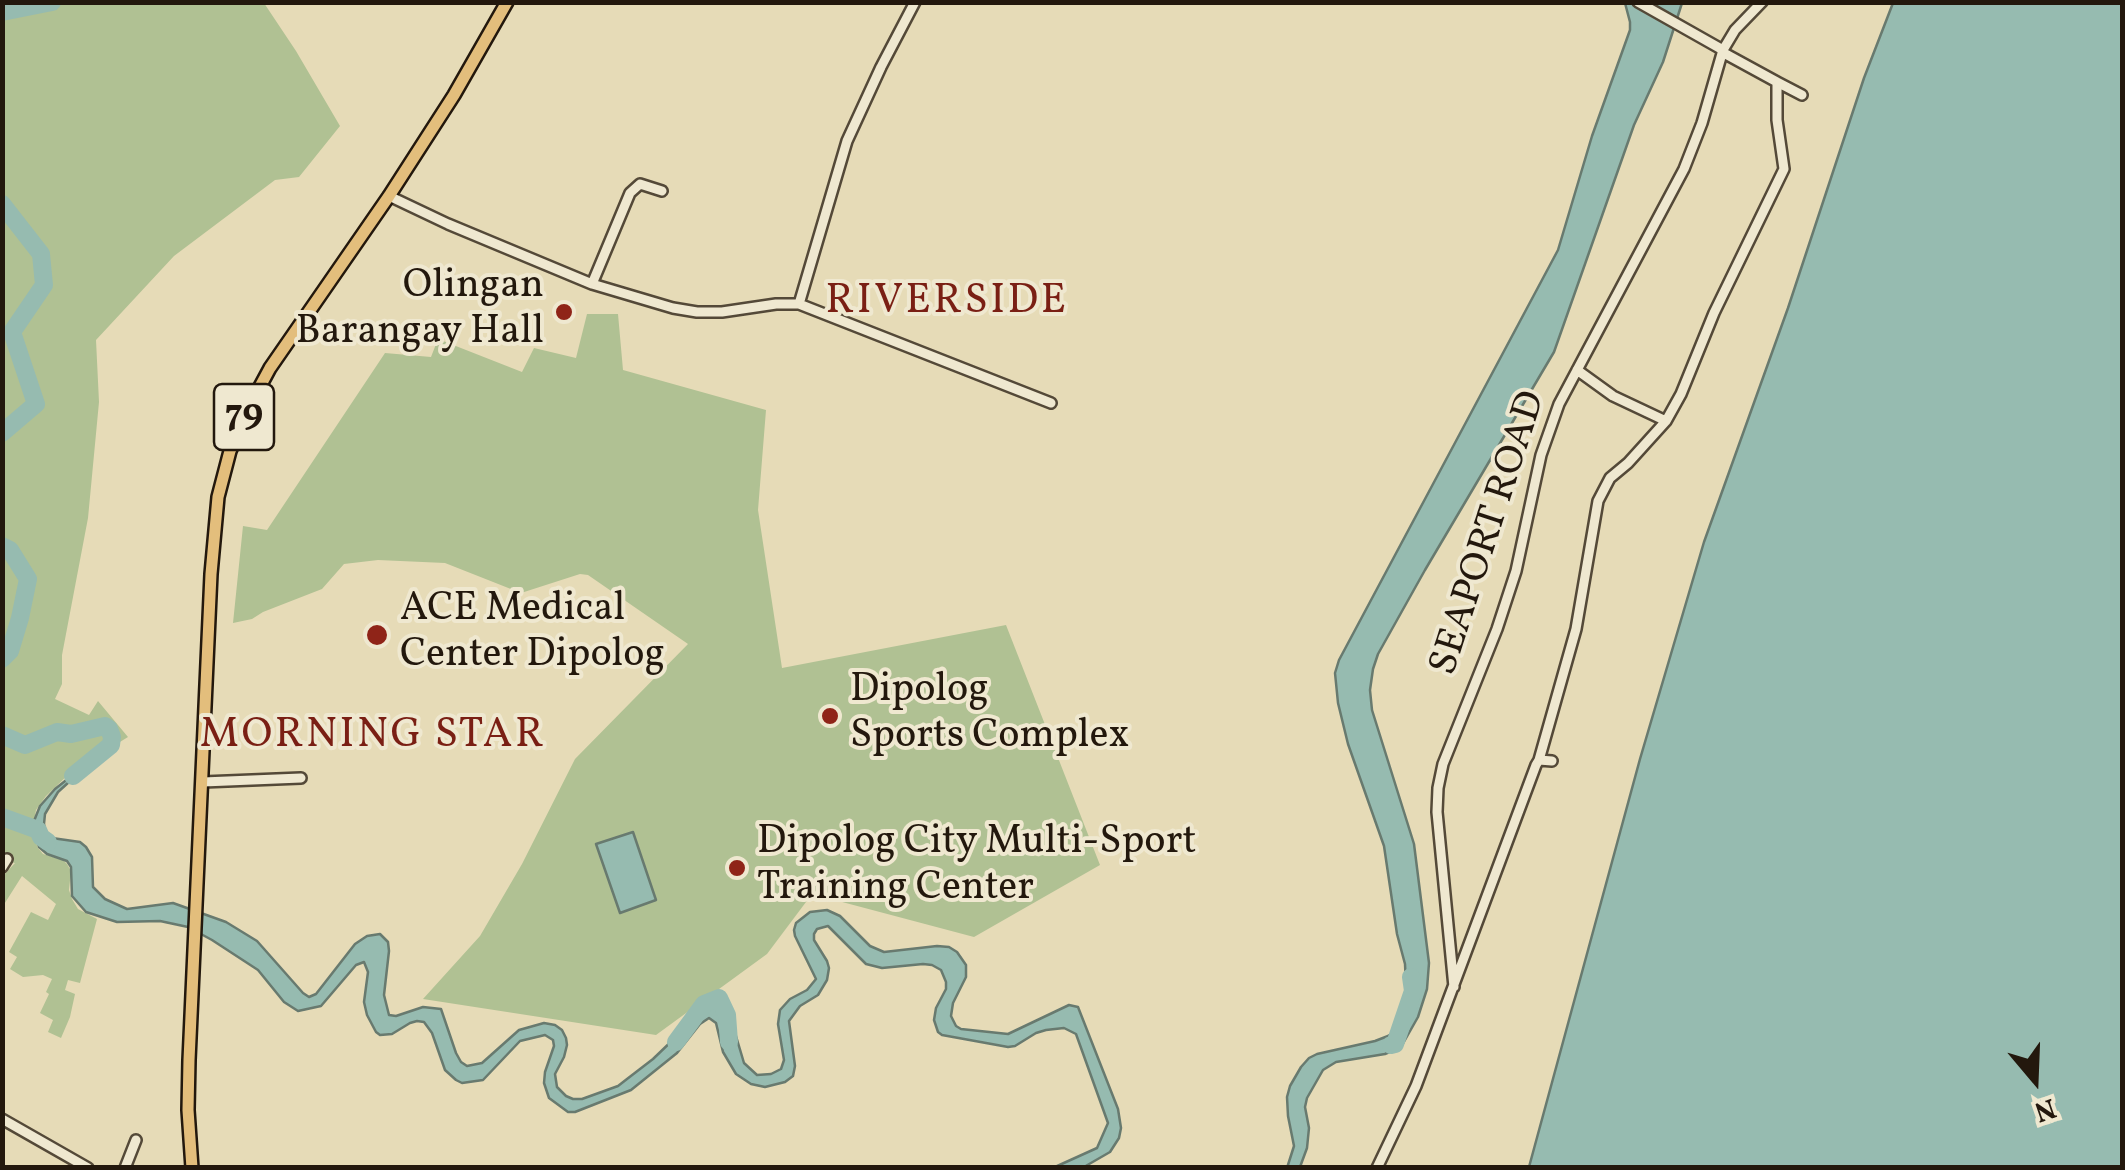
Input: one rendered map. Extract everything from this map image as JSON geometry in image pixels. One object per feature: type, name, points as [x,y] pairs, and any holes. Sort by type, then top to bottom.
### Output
[{"type":"main road","name":"79","points":[[192,1168],[188,1110],[213,540],[218,497],[230,452],[248,406],[270,368],[454,95],[507,2]]},
{"type":"street","points":[[799,304],[847,140],[915,2]]},
{"type":"street","points":[[1638,2],[1802,94]]},
{"type":"street","points":[[1722,51],[1735,30],[1762,2]]},
{"type":"street","name":"SEAPORT ROAD","points":[[1377,1168],[1416,1086],[1454,987],[1438,812],[1443,764],[1497,630],[1516,571],[1540,455],[1559,404],[1684,169],[1702,123],[1722,51]]},
{"type":"street","points":[[1454,987],[1540,760],[1576,629],[1598,501],[1610,478],[1666,422],[1784,169],[1776,82]]},
{"type":"street","points":[[592,284],[630,192],[640,184],[662,191]]},
{"type":"street","points":[[388,196],[592,284],[697,312],[799,304],[1051,403]]},
{"type":"street","points":[[1576,370],[1613,396],[1666,422]]},
{"type":"street","points":[[1540,760],[1552,761]]},
{"type":"street","points":[[203,782],[301,778]]},
{"type":"street","points":[[2,1120],[88,1168]]},
{"type":"street","points":[[126,1168],[136,1140]]},
{"type":"green space","points":[[3,3],[264,3],[340,126],[299,177],[275,180],[174,256],[96,340],[99,402],[88,518],[62,655],[62,684],[55,699],[89,715],[98,701],[128,737],[71,772],[36,810],[32,832],[38,848],[67,864],[72,899],[78,909],[97,919],[80,983],[68,980],[65,990],[75,994],[61,1038],[48,1032],[53,1020],[40,1013],[52,979],[43,975],[23,977],[10,969],[17,957],[9,952],[31,912],[48,920],[56,904],[22,876],[3,906],[3,876],[15,863],[2,861]]},
{"type":"green space","name":"Dipolog Sports Complex","points":[[587,314],[618,314],[623,370],[766,410],[758,510],[782,668],[1006,625],[1100,865],[974,937],[812,894],[767,954],[656,1035],[423,999],[480,936],[575,759],[688,644],[588,575],[580,574],[521,593],[445,563],[378,560],[344,564],[322,589],[252,619],[233,623],[243,526],[267,530],[385,353],[431,357],[438,339],[522,372],[534,348],[576,358]]},
{"type":"water","points":[[1625,3],[1682,3],[1663,62],[1634,125],[1554,352],[1425,570],[1373,669],[1372,710],[1414,844],[1429,963],[1427,989],[1418,1017],[1401,1047],[1385,1054],[1336,1062],[1323,1070],[1305,1107],[1307,1148],[1300,1167],[1287,1168],[1294,1146],[1287,1097],[1301,1067],[1317,1054],[1388,1036],[1408,1022],[1413,1005],[1406,986],[1384,846],[1348,744],[1335,673],[1558,250],[1592,136],[1630,30]]},
{"type":"water","points":[[1893,3],[2122,3],[2122,1167],[1529,1167],[1640,759],[1704,542]]},
{"type":"water","points":[[103,756],[58,792],[45,814],[44,824],[52,838],[80,842],[86,847],[92,857],[93,887],[105,899],[127,909],[173,903],[226,922],[257,941],[309,997],[316,994],[355,944],[380,934],[388,942],[389,951],[384,995],[389,1015],[423,1007],[441,1009],[456,1053],[467,1066],[482,1063],[519,1030],[544,1023],[555,1025],[562,1030],[567,1045],[555,1074],[557,1087],[566,1096],[582,1099],[618,1086],[704,1010],[714,1007],[733,1026],[744,1063],[757,1075],[771,1074],[781,1069],[784,1060],[778,1024],[780,1010],[816,979],[795,936],[796,923],[810,912],[827,910],[840,916],[870,946],[884,952],[937,946],[957,952],[966,965],[966,977],[951,1016],[961,1029],[1008,1034],[1069,1005],[1078,1007],[1118,1109],[1119,1138],[1110,1152],[1084,1167],[1055,1167],[1097,1148],[1108,1123],[1076,1034],[1064,1028],[1046,1030],[1008,1047],[942,1035],[934,1020],[946,989],[941,970],[923,964],[882,968],[866,964],[828,926],[814,934],[829,968],[827,980],[818,995],[800,1006],[789,1021],[795,1066],[793,1076],[785,1082],[765,1087],[736,1074],[723,1052],[716,1023],[709,1018],[677,1053],[631,1090],[575,1112],[568,1112],[549,1098],[545,1072],[554,1046],[553,1040],[545,1035],[520,1041],[483,1080],[462,1083],[445,1070],[424,1022],[410,1023],[392,1034],[376,1032],[364,1002],[368,972],[364,962],[356,965],[321,1006],[298,1011],[284,1002],[258,970],[188,927],[160,921],[117,922],[86,912],[72,896],[71,867],[39,847],[34,821],[40,806],[55,789],[84,766]]},
{"type":"water","points":[[633,832],[656,900],[620,913],[596,844]]},
{"type":"waterway","points":[[2,12],[52,2]]},
{"type":"waterway","points":[[2,204],[41,254],[44,285],[12,332],[36,404],[2,433]]},
{"type":"waterway","points":[[2,546],[10,550],[28,579],[10,651],[2,659]]},
{"type":"waterway","points":[[2,735],[25,745],[57,732],[71,734],[105,726],[112,737],[111,745],[73,776]]},
{"type":"waterway","points":[[2,817],[38,830],[48,842]]},
{"type":"waterway","points":[[1391,1045],[1395,1044],[1413,991],[1411,977]]},
{"type":"waterway","points":[[676,1042],[704,1004],[719,998],[727,1015],[729,1042]]},
{"type":"place","name":"Olingan Barangay Hall","points":[[564,312]]},
{"type":"place","name":"ACE Medical Center Dipolog","points":[[377,635]]},
{"type":"place","name":"Dipolog Sports Complex","points":[[830,716]]},
{"type":"place","name":"Dipolog City Multi-Sport Training Center","points":[[737,868]]},
{"type":"district","name":"RIVERSIDE","points":[[947,304]]},
{"type":"district","name":"MORNING STAR","points":[[373,738]]}]
